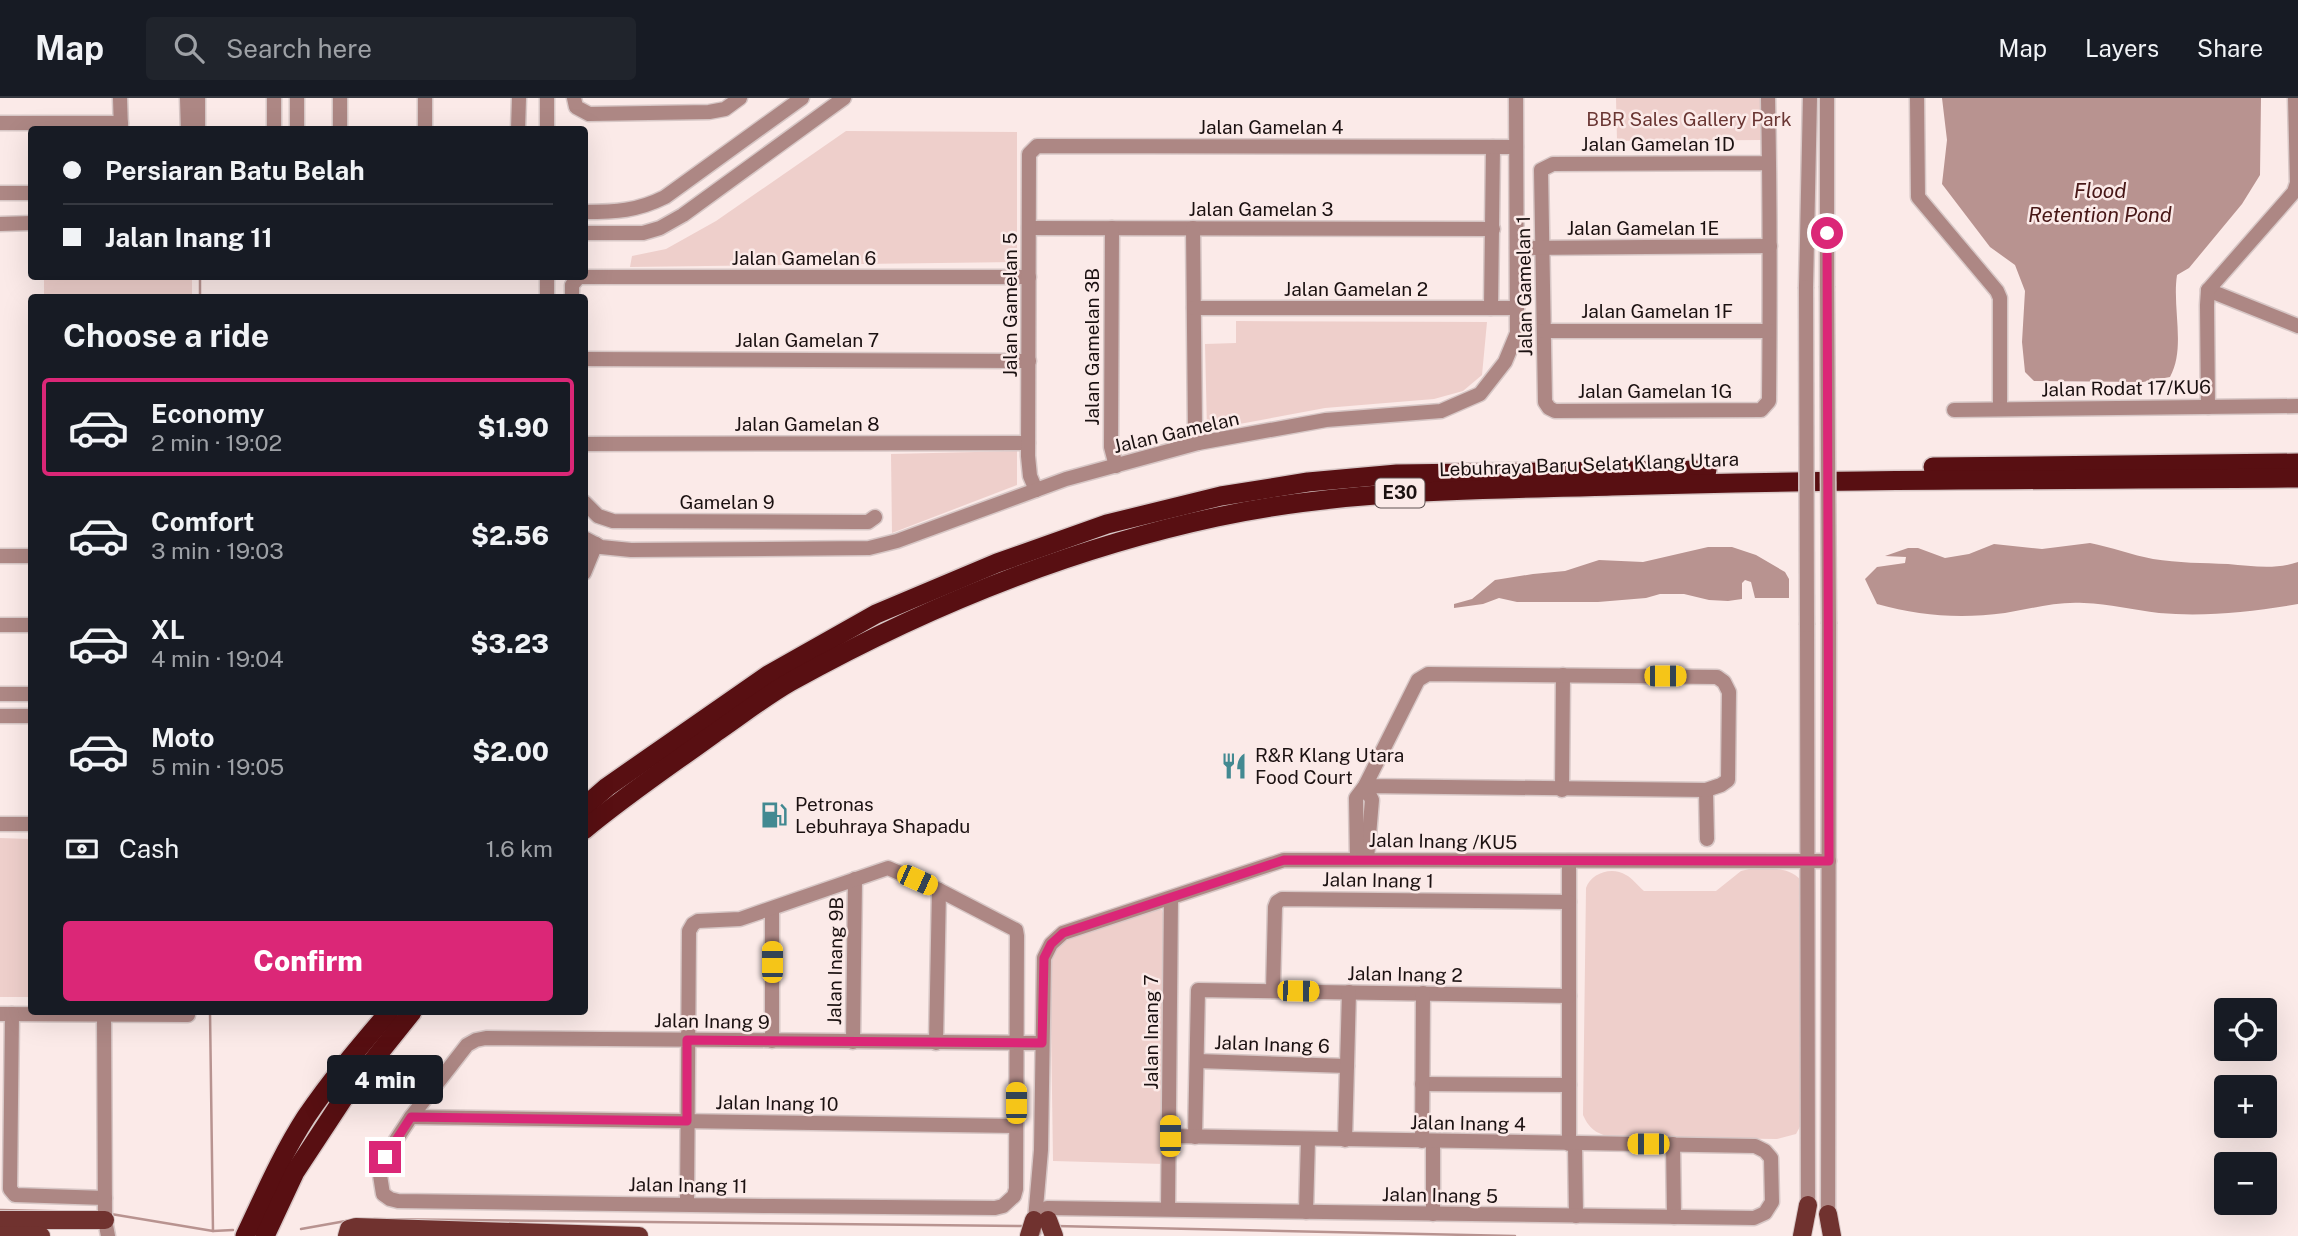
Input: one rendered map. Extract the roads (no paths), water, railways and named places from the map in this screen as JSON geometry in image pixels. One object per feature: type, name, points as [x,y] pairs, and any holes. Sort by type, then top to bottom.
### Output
[{"type":"highway","name":"Lebuhraya Baru Selat Klang Utara","points":[[588,804],[607,787],[768,675],[876,614],[997,563],[1107,524],[1221,496],[1308,482],[1397,474],[2298,463]]},
{"type":"highway","name":"Lebuhraya Baru Selat Klang Utara","points":[[588,827],[621,799],[785,685],[888,631],[997,584],[1113,543],[1217,517],[1308,500],[1404,492],[1777,481],[2298,478]]},
{"type":"highway","points":[[245,1236],[305,1118],[340,1070],[386,1015]]},
{"type":"highway","points":[[265,1236],[303,1161],[347,1093],[410,1015]]},
{"type":"main road","points":[[1802,1236],[1808,1205]]},
{"type":"main road","points":[[1828,1214],[1830,1236]]},
{"type":"main road","points":[[0,1220],[106,1216]]},
{"type":"main road","points":[[347,1236],[349,1229],[356,1227],[639,1236]]},
{"type":"main road","points":[[0,1235],[41,1236]]},
{"type":"street","points":[[0,123],[121,126],[121,98]]},
{"type":"street","points":[[187,98],[188,126]]},
{"type":"street","points":[[198,98],[198,126]]},
{"type":"street","points":[[274,98],[274,126]]},
{"type":"street","points":[[297,98],[297,126]]},
{"type":"street","points":[[340,98],[340,126]]},
{"type":"street","points":[[425,98],[425,126]]},
{"type":"street","points":[[518,126],[519,98]]},
{"type":"street","points":[[547,98],[547,126]]},
{"type":"street","points":[[574,98],[576,107],[589,114],[658,105],[709,112],[725,109],[740,98]]},
{"type":"street","points":[[588,212],[627,211],[665,197],[802,98]]},
{"type":"street","points":[[588,233],[643,233],[660,228],[683,215],[844,98]]},
{"type":"street","name":"Jalan Gamelan","points":[[590,541],[601,547],[631,550],[869,548],[897,541],[1036,490],[1116,466],[1197,437],[1326,420],[1441,411],[1480,394],[1505,362],[1517,333],[1516,98]]},
{"type":"street","points":[[1768,98],[1769,331]]},
{"type":"street","points":[[1809,1236],[1807,287],[1810,98]]},
{"type":"street","points":[[1827,98],[1828,1214]]},
{"type":"street","points":[[1917,98],[1918,197],[2000,298],[2000,409]]},
{"type":"street","points":[[2208,407],[2208,290],[2296,193],[2295,98]]},
{"type":"street","name":"Jalan Gamelan 4","points":[[1029,154],[1037,146],[1516,147]]},
{"type":"street","points":[[1491,308],[1493,147]]},
{"type":"street","name":"Jalan Gamelan 5","points":[[1029,154],[1028,449],[1030,476],[1036,490]]},
{"type":"street","name":"Jalan Gamelan 1D","points":[[1547,167],[1552,164],[1769,163]]},
{"type":"street","name":"Jalan Gamelan 1","points":[[1547,167],[1541,170],[1545,402],[1549,408]]},
{"type":"street","points":[[0,193],[28,193]]},
{"type":"street","points":[[0,224],[28,223]]},
{"type":"street","name":"Jalan Gamelan 3","points":[[1029,228],[1493,229]]},
{"type":"street","name":"Jalan Gamelan 3B","points":[[1112,228],[1111,447],[1116,466]]},
{"type":"street","points":[[1193,228],[1197,437]]},
{"type":"street","name":"Jalan Gamelan 1E","points":[[1517,248],[1770,246]]},
{"type":"street","name":"Jalan Gamelan 6","points":[[588,277],[1029,277]]},
{"type":"street","points":[[2208,290],[2298,326]]},
{"type":"street","name":"Jalan Gamelan 2","points":[[1194,308],[1517,308]]},
{"type":"street","name":"Jalan Gamelan 1F","points":[[1544,331],[1769,331]]},
{"type":"street","name":"Jalan Gamelan 1G","points":[[1549,408],[1555,411],[1761,410],[1769,401],[1769,331]]},
{"type":"street","name":"Jalan Gamelan 7","points":[[588,359],[1029,361]]},
{"type":"street","name":"Jalan Rodat 17/KU6","points":[[1954,410],[2298,406]]},
{"type":"street","name":"Jalan Gamelan 8","points":[[588,444],[1028,449]]},
{"type":"street","name":"Gamelan 9","points":[[588,506],[598,516],[613,521],[868,522],[875,517]]},
{"type":"street","points":[[0,556],[28,556]]},
{"type":"street","points":[[0,625],[28,625]]},
{"type":"street","points":[[1362,859],[1356,798],[1365,786],[1418,680],[1428,674],[1717,677],[1724,682],[1729,692],[1728,780],[1706,790],[1365,786]]},
{"type":"street","points":[[1562,790],[1563,675]]},
{"type":"street","points":[[0,694],[28,694]]},
{"type":"street","points":[[0,716],[28,716]]},
{"type":"street","points":[[1706,790],[1707,839]]},
{"type":"street","points":[[0,824],[28,824]]},
{"type":"street","name":"Jalan Inang /KU5","points":[[1044,1229],[1041,1150],[1044,958],[1051,944],[1063,933],[1277,861],[1829,861]]},
{"type":"street","points":[[1569,861],[1569,1086],[1576,1216]]},
{"type":"street","points":[[687,1205],[687,1040],[690,931],[693,924],[698,921],[740,919],[888,868],[939,890],[936,1043]]},
{"type":"street","name":"Jalan Inang 9B","points":[[853,1042],[855,879]]},
{"type":"street","name":"Jalan Inang 11","points":[[467,1045],[411,1117],[381,1163],[379,1169],[383,1194],[390,1199],[999,1207],[1014,1196],[1016,1189],[1016,930],[939,890]]},
{"type":"street","name":"Jalan Inang 7","points":[[1168,1209],[1171,898]]},
{"type":"street","name":"Jalan Inang 1","points":[[1273,991],[1275,907],[1282,899],[1569,902]]},
{"type":"street","points":[[772,909],[772,1041]]},
{"type":"street","name":"Jalan Inang 2","points":[[1196,1061],[1198,990],[1569,996]]},
{"type":"street","points":[[1345,1140],[1349,992]]},
{"type":"street","points":[[1423,993],[1422,1084],[1433,1214]]},
{"type":"street","points":[[28,1013],[6,1014],[5,1127],[10,1189],[15,1195],[106,1216],[113,1015]]},
{"type":"street","name":"Jalan Inang 9","points":[[467,1045],[486,1038],[1042,1043]]},
{"type":"street","points":[[1195,1137],[1196,1061]]},
{"type":"street","name":"Jalan Inang 6","points":[[1196,1061],[1347,1066]]},
{"type":"street","points":[[1422,1084],[1569,1086]]},
{"type":"street","name":"Jalan Inang 10","points":[[411,1117],[1016,1126]]},
{"type":"street","name":"Jalan Inang 4","points":[[1170,1136],[1755,1146],[1765,1151]]},
{"type":"street","points":[[1306,1212],[1308,1139]]},
{"type":"street","points":[[1673,1144],[1674,1217]]},
{"type":"street","name":"Jalan Inang 5","points":[[1044,1229],[1168,1209],[1754,1218],[1765,1213],[1772,1202],[1771,1158],[1765,1151]]},
{"type":"water","name":"Flood Retention Pond","points":[[1942,98],[2261,98],[2260,175],[2242,204],[2189,268],[2177,275],[2178,341],[2175,366],[2170,377],[2143,382],[2034,381],[2025,372],[2022,342],[2025,291],[2015,265],[1990,247],[1942,184],[1947,140]]},
{"type":"water","points":[[2090,543],[2172,561],[2263,567],[2298,562],[2298,604],[2194,614],[2159,613],[2074,603],[1988,615],[1956,616],[1909,611],[1877,604],[1865,579],[1877,567],[1905,563],[1906,557],[1885,556],[1908,548],[1918,548],[1945,558],[1969,554],[1994,544],[2042,549]]},
{"type":"water","points":[[1708,547],[1732,547],[1756,555],[1785,572],[1789,579],[1789,598],[1755,598],[1751,582],[1745,580],[1742,583],[1742,599],[1728,601],[1684,594],[1660,594],[1646,598],[1598,602],[1517,602],[1499,598],[1483,604],[1454,608],[1454,604],[1472,599],[1495,580],[1565,571],[1599,560],[1643,562]]},
{"type":"waterway","points":[[200,280],[200,294]]},
{"type":"waterway","points":[[111,1214],[213,1231],[210,1015]]},
{"type":"waterway","points":[[0,1210],[94,1212]]},
{"type":"waterway","points":[[301,1229],[357,1219]]},
{"type":"waterway","points":[[374,1219],[1025,1226]]},
{"type":"waterway","points":[[1056,1226],[1515,1236]]},
{"type":"waterway","points":[[213,1231],[233,1230]]},
{"type":"place","name":"R&R Klang Utara Food Court","points":[[1234,766]]},
{"type":"place","name":"Petronas Lebuhraya Shapadu","points":[[774,815]]},
{"type":"park label","name":"BBR Sales Gallery Park","points":[[1689,119]]}]
